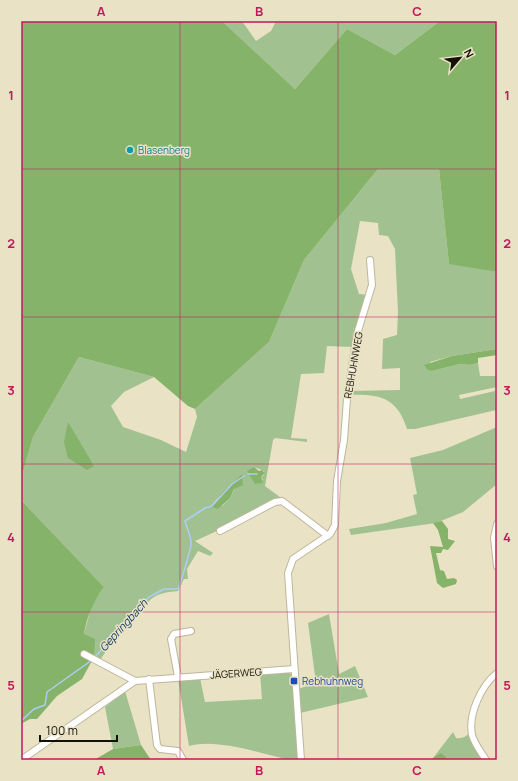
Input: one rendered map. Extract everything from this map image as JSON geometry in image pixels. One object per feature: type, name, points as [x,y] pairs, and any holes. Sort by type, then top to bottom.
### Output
[{"type":"street","name":"REBHUHNWEG","points":[[328,536],[333,530],[336,516],[337,481],[344,440],[347,398],[357,334],[372,285],[370,260]]},
{"type":"street","points":[[220,531],[275,502],[282,501],[328,536],[296,556],[288,569],[301,760]]},
{"type":"street","points":[[497,524],[494,538],[497,566]]},
{"type":"street","points":[[178,677],[171,639],[174,634],[191,630]]},
{"type":"street","points":[[86,655],[135,681]]},
{"type":"street","name":"JÄGERWEG","points":[[21,760],[135,681],[294,669]]},
{"type":"street","points":[[486,760],[475,742],[472,727],[481,692],[490,679],[497,673]]},
{"type":"street","points":[[149,679],[158,748],[178,751],[184,760]]},
{"type":"green space","points":[[21,21],[222,21],[295,89],[347,29],[395,55],[440,21],[497,21],[497,272],[449,264],[439,169],[378,169],[304,260],[269,342],[195,409],[188,406],[154,377],[79,357],[33,437],[21,479]]},
{"type":"green space","points":[[222,21],[242,21],[256,41],[271,31],[276,21],[440,21],[395,55],[347,29],[295,89]]},
{"type":"green space","points":[[378,169],[439,169],[449,263],[497,272],[497,349],[452,356],[430,362],[432,371],[460,364],[470,365],[478,363],[480,376],[497,376],[497,387],[459,395],[460,399],[495,391],[496,410],[415,429],[407,429],[398,410],[386,400],[369,395],[349,395],[349,391],[400,390],[400,368],[382,369],[383,339],[397,335],[398,312],[395,249],[388,236],[379,235],[378,223],[360,221],[351,269],[359,294],[369,295],[353,347],[327,346],[324,373],[301,374],[291,438],[307,439],[307,442],[275,438],[273,440],[265,486],[284,500],[195,541],[213,553],[210,556],[198,551],[187,569],[188,579],[184,579],[178,591],[162,593],[152,598],[136,616],[128,619],[100,660],[94,657],[84,634],[92,604],[104,587],[21,500],[21,479],[33,437],[79,357],[154,377],[124,392],[111,406],[123,427],[161,440],[186,452],[197,417],[195,409],[269,342],[304,260]],"holes":[[[254,467],[264,471],[264,475],[261,477],[263,480],[257,484]],[[241,475],[230,498],[222,506],[213,507],[212,505],[216,500]]]},
{"type":"green space","points":[[497,349],[497,355],[478,358],[478,363],[470,365],[460,364],[432,371],[428,370],[424,365],[452,356]]},
{"type":"green space","points":[[68,422],[94,466],[87,470],[68,458],[64,442]]},
{"type":"green space","points":[[497,427],[497,484],[463,512],[436,523],[351,535],[349,529],[386,523],[417,514],[413,495],[417,494],[410,458],[443,450]]},
{"type":"green space","points":[[254,467],[265,473],[261,477],[262,483],[255,484],[247,471]]},
{"type":"green space","points":[[241,475],[244,476],[242,477],[243,485],[234,489],[230,498],[218,509],[213,507],[211,508],[222,493]]},
{"type":"green space","points":[[21,500],[104,587],[91,609],[85,627],[84,634],[95,639],[94,657],[82,679],[57,696],[37,719],[30,719],[21,724]]},
{"type":"green space","points":[[442,521],[448,529],[448,539],[455,541],[448,550],[443,549],[441,553],[436,553],[440,570],[444,571],[447,579],[454,578],[457,580],[456,584],[443,588],[437,583],[430,546],[443,547],[438,530],[433,523]]},
{"type":"green space","points":[[329,614],[339,674],[355,666],[368,697],[300,713],[298,689],[316,683],[308,623]]},
{"type":"green space","points":[[288,671],[293,677],[299,760],[290,760],[226,745],[200,744],[189,746],[178,679],[200,678],[205,702],[262,699],[260,673]]},
{"type":"green space","points":[[125,691],[141,745],[113,749],[105,707]]},
{"type":"green space","points":[[453,732],[456,738],[460,738],[464,737],[470,732],[483,760],[447,760],[446,757],[433,758]]},
{"type":"green space","points":[[141,745],[151,760],[94,760],[113,749]]},
{"type":"green space","points":[[441,753],[447,760],[430,760]]},
{"type":"waterway","name":"Gepringbach","points":[[248,474],[257,474]]},
{"type":"waterway","name":"Gepringbach","points":[[95,657],[149,597],[164,589],[178,589],[191,546],[185,521],[205,508],[212,506],[232,484],[244,476]]},
{"type":"waterway","name":"Gepringbach","points":[[21,721],[34,709],[45,705],[47,692],[92,660]]},
{"type":"place","name":"Blasenberg","points":[[130,150]]},
{"type":"place","name":"Rebhuhnweg","points":[[294,681]]}]
